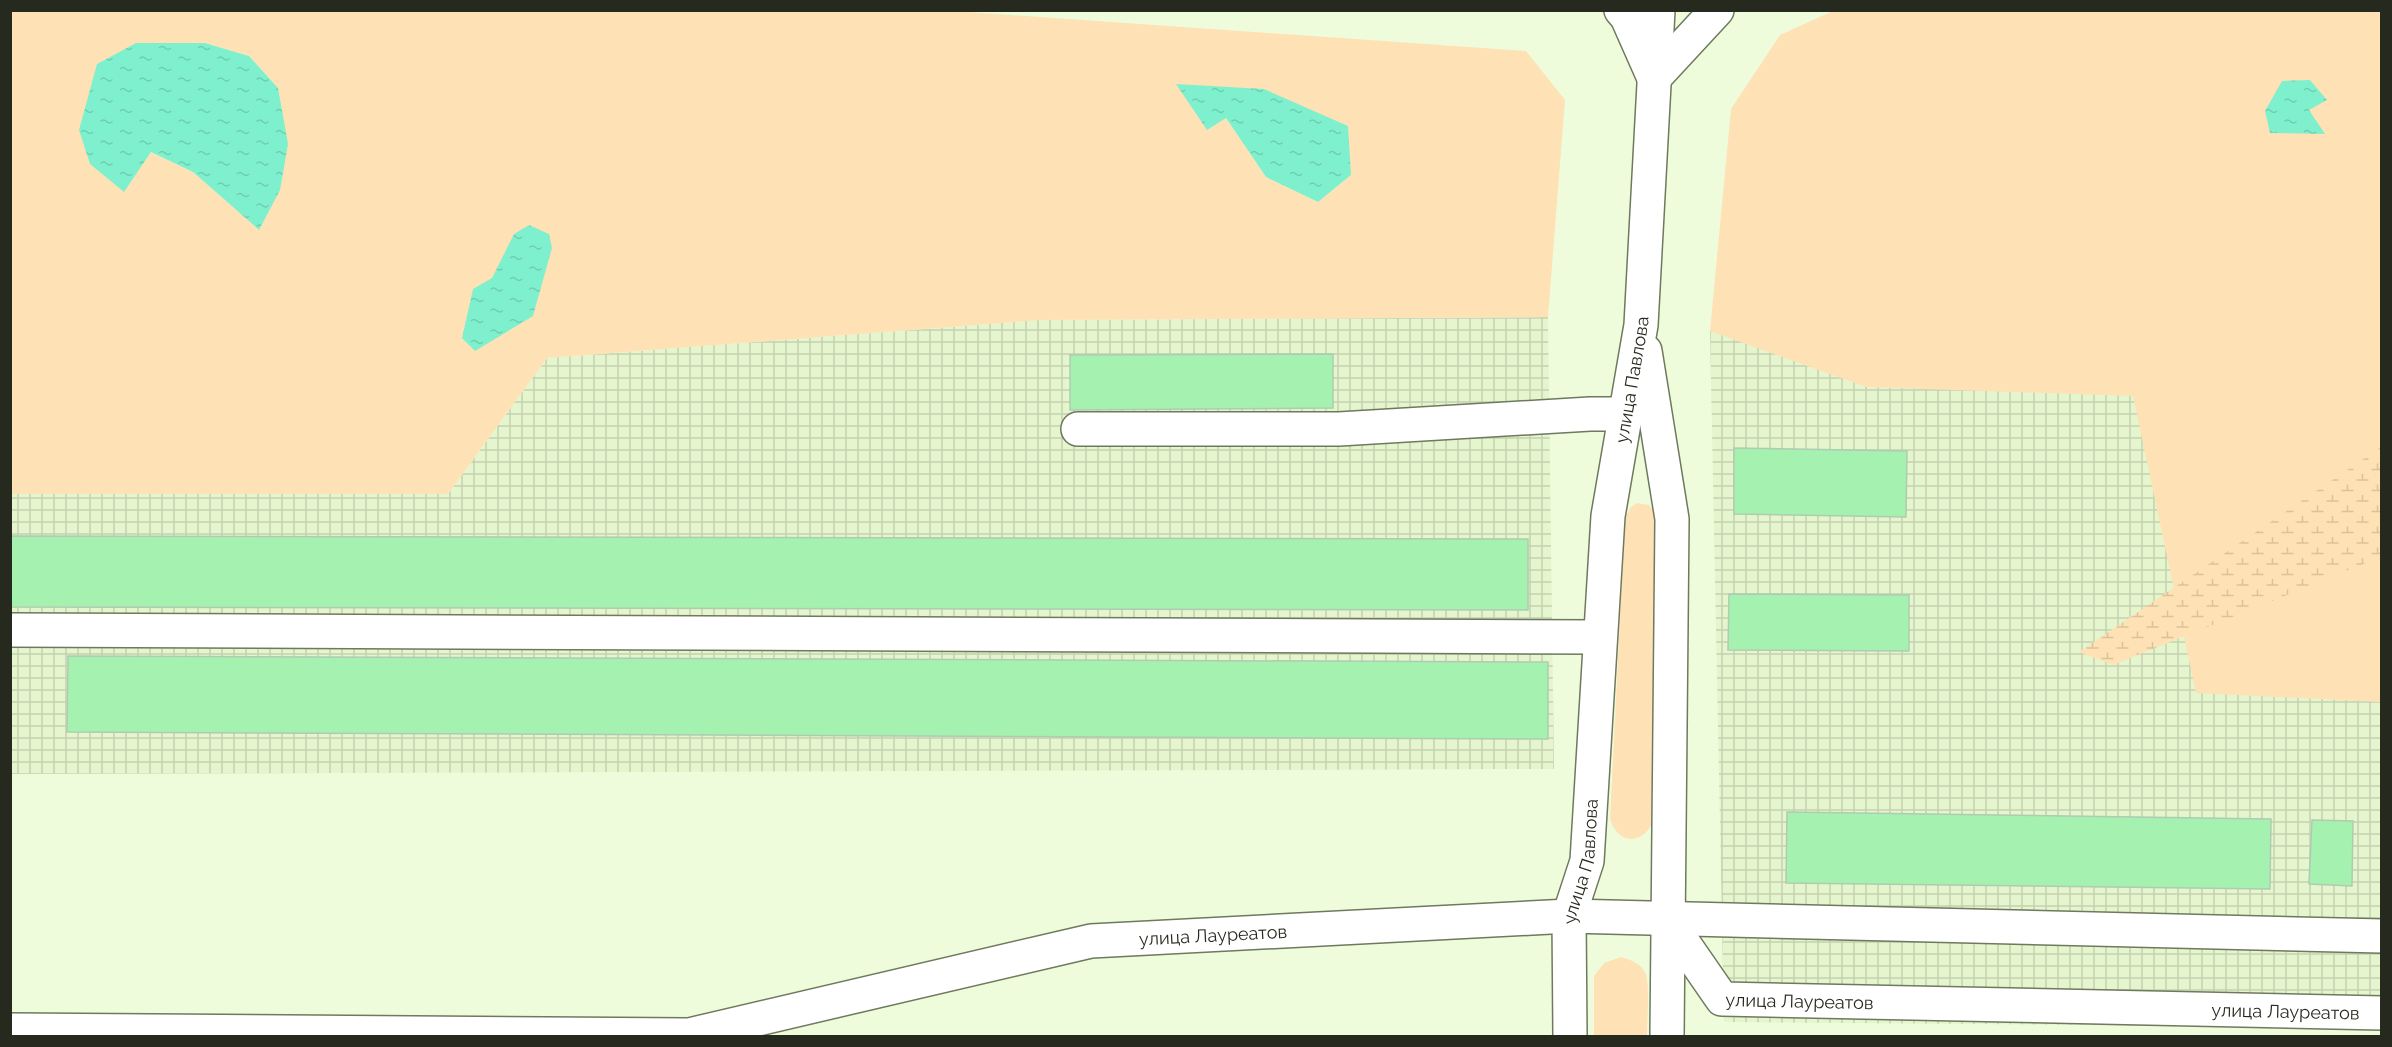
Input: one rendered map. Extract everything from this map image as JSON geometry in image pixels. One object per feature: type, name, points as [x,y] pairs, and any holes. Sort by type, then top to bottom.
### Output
[{"type":"street","points":[[1621,10],[1627,17],[1654,78]]},
{"type":"street","points":[[1641,325],[1658,10]]},
{"type":"street","points":[[1654,78],[1718,10]]},
{"type":"street","name":"улица Павлова","points":[[1570,1036],[1569,916],[1587,861],[1608,516],[1641,325]]},
{"type":"street","name":"улица Павлова","points":[[1641,325],[1672,519],[1666,1036]]},
{"type":"street","points":[[1078,429],[1339,429],[1590,414],[1626,414]]},
{"type":"street","points":[[10,630],[1600,637]]},
{"type":"street","name":"улица Лауреатов","points":[[10,1030],[413,1035],[689,1035],[1091,941],[1569,916],[1666,918],[1722,999],[2224,1023],[2368,1021]]},
{"type":"street","points":[[1666,918],[2382,936]]},
{"type":"shaded area","points":[[1548,317],[1554,769],[11,774],[10,494],[448,494],[547,358],[1040,320]]},
{"type":"shaded area","points":[[1710,331],[2188,360],[2381,693],[2381,1024],[2198,1026],[1724,1022]]},
{"type":"green space","points":[[1835,10],[2381,11],[2381,702],[2196,693],[2133,396],[1866,387],[1710,331],[1731,109],[1780,35]]},
{"type":"green space","points":[[11,11],[955,11],[1526,51],[1565,100],[1548,317],[1040,320],[547,358],[448,494],[11,494]],"holes":[[[205,43],[249,56],[278,88],[258,229],[193,172],[151,152],[124,191]],[[1226,118],[1351,175],[1318,202],[1266,177]]]},
{"type":"green space","points":[[2381,447],[2381,557],[2113,665],[2079,652]]},
{"type":"green space","points":[[1637,503],[1649,505],[1656,514],[1654,819],[1644,834],[1632,839],[1619,834],[1610,819],[1625,518],[1631,507]]},
{"type":"green space","points":[[1621,957],[1639,965],[1646,975],[1647,1036],[1594,1036],[1594,976],[1604,963]]},
{"type":"water","points":[[136,43],[205,43],[249,56],[278,88],[288,144],[280,190],[259,230],[193,172],[151,152],[124,192],[90,164],[79,130],[97,64]]},
{"type":"water","points":[[2310,80],[2327,100],[2309,110],[2325,134],[2270,133],[2265,111],[2282,81]]},
{"type":"water","points":[[1176,84],[1264,89],[1348,126],[1351,175],[1318,202],[1266,177],[1226,118],[1207,130]]},
{"type":"water","points":[[529,225],[549,234],[552,248],[533,316],[475,351],[462,338],[473,289],[492,278],[514,234]]},
{"type":"building","points":[[1333,354],[1333,408],[1070,410],[1070,355]]},
{"type":"building","points":[[1734,448],[1907,451],[1906,517],[1734,514]]},
{"type":"building","points":[[10,536],[1528,539],[1528,610],[10,607]]},
{"type":"building","points":[[1729,594],[1909,595],[1909,651],[1728,650]]},
{"type":"building","points":[[68,656],[1548,662],[1548,739],[67,732]]},
{"type":"building","points":[[1787,812],[2271,819],[2270,889],[1786,883]]},
{"type":"building","points":[[2312,820],[2353,821],[2352,886],[2309,884]]}]
